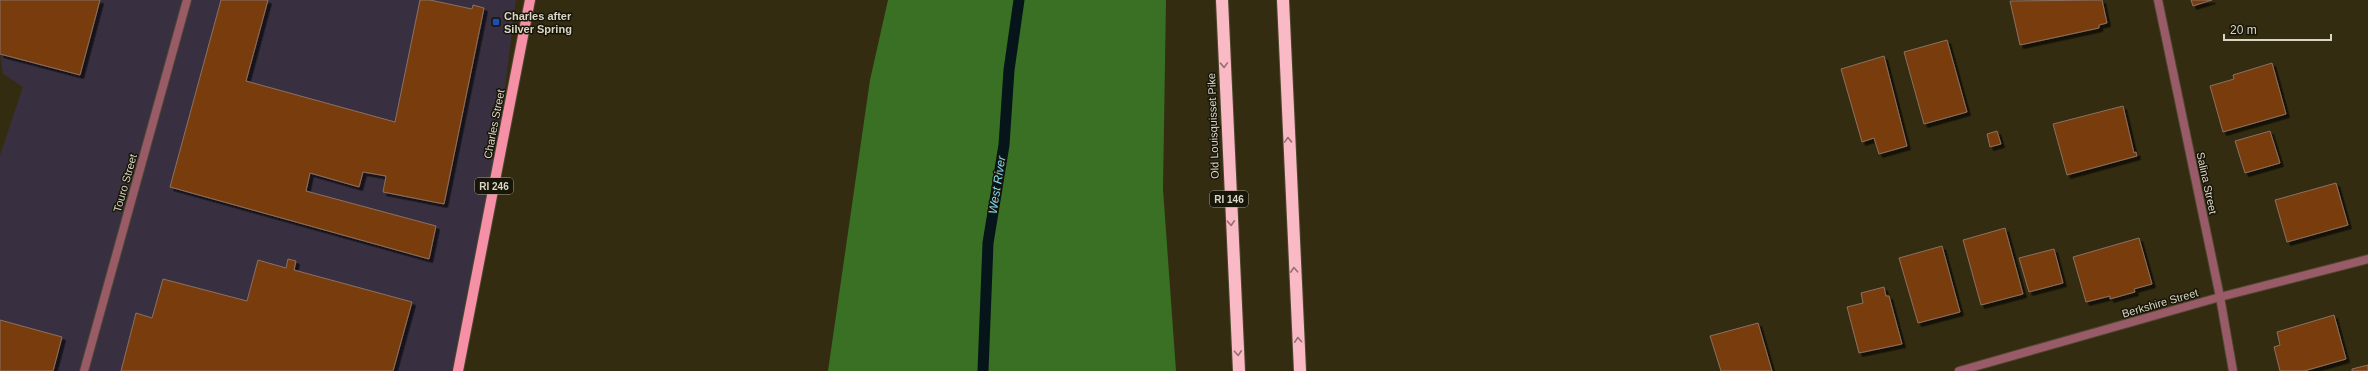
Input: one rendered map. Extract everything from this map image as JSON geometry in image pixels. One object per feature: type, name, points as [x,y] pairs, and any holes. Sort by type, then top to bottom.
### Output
[{"type":"highway","name":"Old Louisquisset Pike","points":[[1222,0],[1239,371]]},
{"type":"highway","points":[[1283,0],[1300,371]]},
{"type":"main road","name":"Charles Street","points":[[458,371],[530,0]]},
{"type":"street","name":"Touro Street","points":[[84,371],[188,0]]},
{"type":"street","name":"Salina Street","points":[[2158,0],[2220,297],[2233,371]]},
{"type":"street","name":"Berkshire Street","points":[[1959,371],[2220,297],[2368,259]]},
{"type":"shaded area","points":[[0,0],[516,0],[489,214],[455,371],[0,371],[0,155],[23,87],[3,74],[0,51]]},
{"type":"green space","points":[[888,0],[1166,0],[1163,189],[1176,371],[828,371],[870,80]]},
{"type":"building","points":[[0,0],[100,0],[80,75],[0,54]]},
{"type":"building","points":[[221,0],[268,0],[246,81],[395,122],[420,0],[430,0],[472,9],[473,5],[484,8],[444,204],[383,192],[386,176],[363,172],[359,187],[310,173],[306,191],[436,226],[429,259],[170,187]]},
{"type":"building","points":[[2102,0],[2107,23],[2099,25],[2099,28],[2020,45],[2010,1]]},
{"type":"building","points":[[2191,0],[2212,0],[2193,6]]},
{"type":"building","points":[[1947,40],[1967,112],[1924,124],[1904,52]]},
{"type":"building","points":[[1884,56],[1907,146],[1879,154],[1874,138],[1862,142],[1841,69]]},
{"type":"building","points":[[2272,63],[2286,114],[2223,132],[2210,86],[2234,79],[2233,75]]},
{"type":"building","points":[[2123,106],[2134,153],[2136,152],[2137,156],[2067,175],[2053,124]]},
{"type":"building","points":[[1997,131],[2001,144],[1990,147],[1987,134]]},
{"type":"building","points":[[2270,131],[2280,163],[2245,173],[2235,141]]},
{"type":"building","points":[[2336,183],[2348,225],[2287,242],[2275,200]]},
{"type":"building","points":[[2005,228],[2023,294],[1981,305],[1963,240]]},
{"type":"building","points":[[2139,238],[2152,284],[2134,289],[2135,292],[2110,299],[2110,296],[2086,302],[2073,257]]},
{"type":"building","points":[[1942,246],[1960,312],[1918,323],[1899,258]]},
{"type":"building","points":[[2054,249],[2063,283],[2029,292],[2019,258]]},
{"type":"building","points":[[288,259],[296,261],[294,270],[412,302],[393,371],[121,371],[136,313],[152,318],[163,279],[247,301],[258,260],[286,268]]},
{"type":"building","points":[[1884,287],[1886,296],[1889,296],[1902,344],[1859,353],[1847,307],[1863,303],[1861,293]]},
{"type":"building","points":[[2334,315],[2346,359],[2304,371],[2280,371],[2274,347],[2280,345],[2277,332]]},
{"type":"building","points":[[0,320],[62,337],[53,371],[0,371]]},
{"type":"building","points":[[1758,323],[1772,371],[1721,371],[1710,336]]},
{"type":"building","points":[[2368,365],[2368,371],[2352,371],[2352,369]]},
{"type":"waterway","name":"West River","points":[[983,371],[988,243],[1004,145],[1009,70],[1019,0]]},
{"type":"place","name":"Charles after Silver Spring","points":[[496,22]]}]
